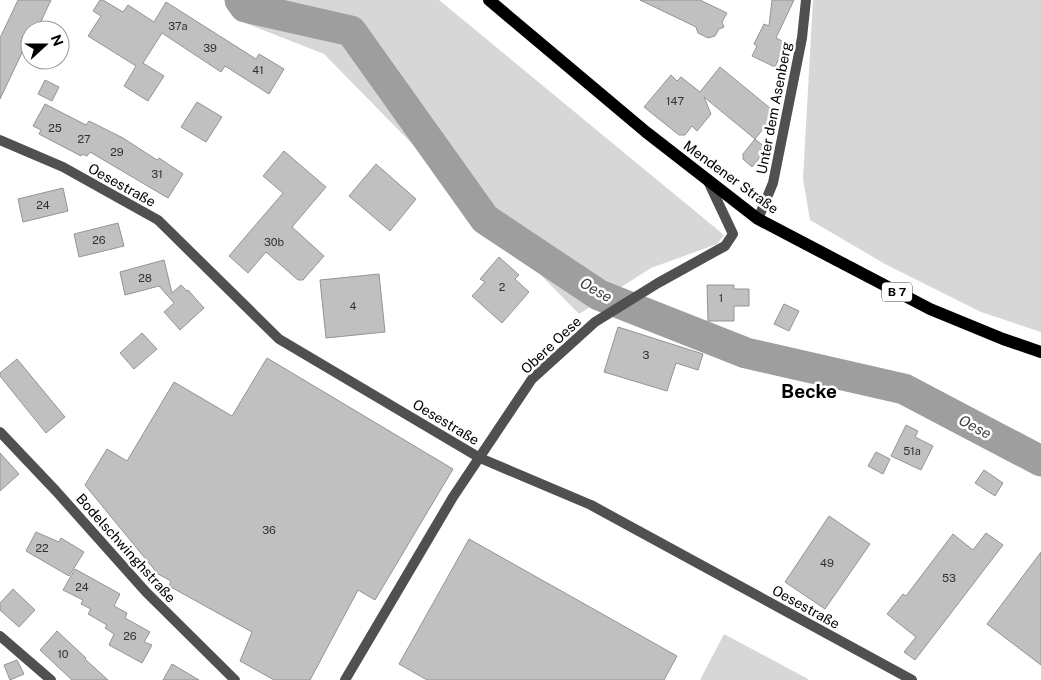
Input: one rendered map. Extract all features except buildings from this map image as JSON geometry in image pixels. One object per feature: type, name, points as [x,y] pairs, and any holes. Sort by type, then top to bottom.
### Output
[{"type":"main road","name":"Mendener Straße","points":[[489,0],[646,132],[758,219],[930,309],[1041,352]]},
{"type":"street","name":"Unter dem Asenberg","points":[[758,219],[773,183],[802,38],[806,0]]},
{"type":"street","name":"Oesestraße","points":[[0,140],[63,167],[158,220],[279,339],[480,458],[591,505],[912,680]]},
{"type":"street","name":"Obere Oese","points":[[345,680],[453,497],[532,379],[595,322],[658,283],[725,246],[733,234],[708,181]]},
{"type":"street","name":"Bodelschwinghstraße","points":[[0,432],[56,490],[146,592],[235,680]]},
{"type":"street","points":[[0,636],[51,680]]},
{"type":"shaded area","points":[[228,0],[439,0],[724,235],[717,244],[651,268],[579,314],[324,54],[245,23]]},
{"type":"shaded area","points":[[813,0],[1041,0],[1041,332],[981,312],[885,264],[810,220],[803,179]]},
{"type":"shaded area","points":[[724,634],[808,679],[700,680]]},
{"type":"waterway","name":"Oese","points":[[240,0],[245,7],[351,31],[485,219],[599,295],[746,353],[904,389],[1041,461]]},
{"type":"district","name":"Becke","points":[[809,391]]}]
